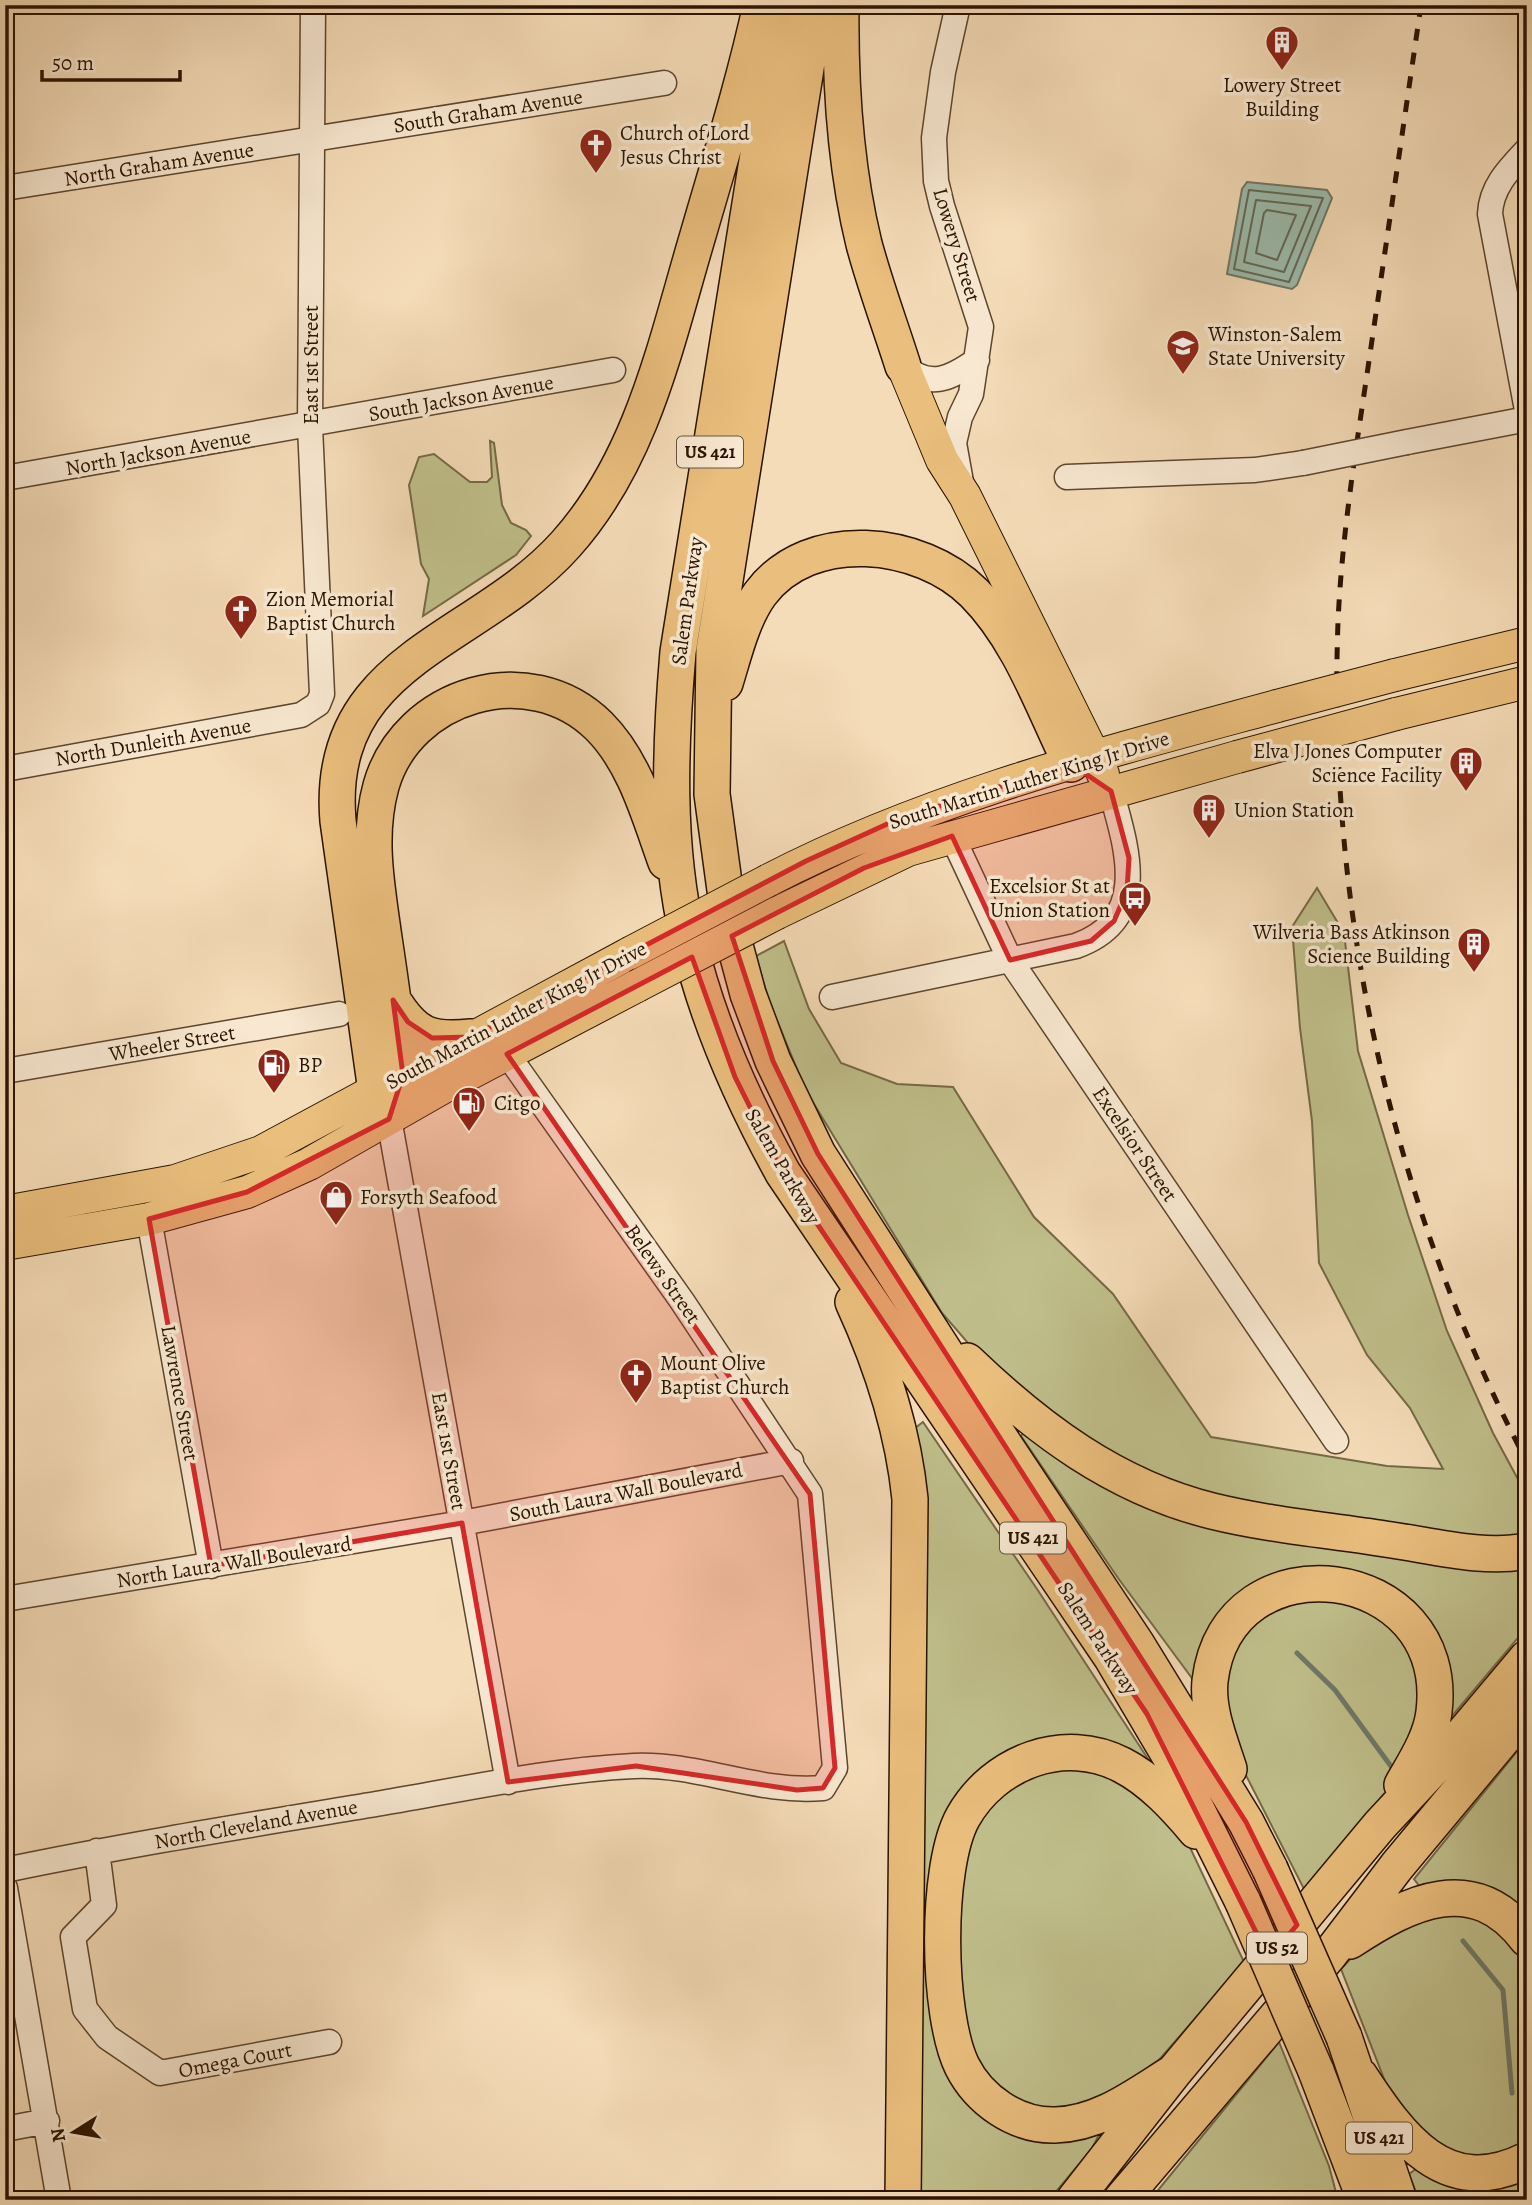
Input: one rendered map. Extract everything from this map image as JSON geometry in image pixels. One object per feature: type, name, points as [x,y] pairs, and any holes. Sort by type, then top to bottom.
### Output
[{"type":"highway","points":[[390,1095],[338,821],[337,782],[343,748],[368,700],[396,671],[505,600],[547,564],[587,519],[620,465],[656,374],[744,78],[761,5]]},
{"type":"highway","name":"Salem Parkway","points":[[782,5],[678,652],[672,761],[681,902],[696,970],[735,1077],[777,1163],[820,1232],[915,1363],[1112,1658],[1171,1758],[1242,1902],[1316,2071],[1357,2190]]},
{"type":"highway","name":"Salem Parkway","points":[[816,5],[801,115],[716,622],[712,794],[722,883],[738,959],[760,1028],[786,1092],[818,1154],[998,1435],[1136,1643],[1246,1822],[1270,1869],[1345,2037],[1399,2200]]},
{"type":"highway","points":[[841,5],[844,119],[855,202],[875,281],[903,366]]},
{"type":"highway","points":[[712,726],[749,614],[760,594],[775,578],[817,556],[842,551],[891,550],[935,563],[956,577],[989,610],[1083,761]]},
{"type":"highway","points":[[390,1095],[393,1000],[373,850],[374,827],[382,784],[396,752],[413,731],[433,714],[468,696],[504,690],[544,695],[563,702],[597,724],[624,758],[634,777],[681,902]]},
{"type":"highway","points":[[393,1000],[408,1022],[424,1034],[450,1040],[471,1037]]},
{"type":"highway","points":[[820,1232],[863,1323],[888,1389],[902,1440],[910,1499],[903,2200]]},
{"type":"highway","points":[[931,1328],[1036,1424],[1105,1469],[1175,1500],[1248,1519],[1480,1552],[1527,1551]]},
{"type":"highway","points":[[1246,1822],[1214,1719],[1210,1684],[1218,1649],[1237,1619],[1269,1595],[1311,1582],[1332,1582],[1374,1594],[1406,1619],[1419,1637],[1433,1676],[1434,1714],[1428,1733],[1380,1825]]},
{"type":"highway","name":"US 52","points":[[1074,2200],[1174,2072],[1380,1825],[1448,1752],[1527,1658]]},
{"type":"highway","name":"US 52","points":[[1121,2200],[1159,2159],[1330,1954],[1397,1866],[1527,1710]]},
{"type":"highway","points":[[1174,2072],[1106,2113],[1071,2124],[1034,2124],[999,2108],[984,2096],[961,2064],[950,2026],[943,1923],[951,1856],[962,1818],[985,1787],[1025,1761],[1069,1751],[1105,1757],[1139,1776],[1179,1811],[1221,1858]]},
{"type":"highway","points":[[1330,1954],[1397,1911],[1421,1901],[1439,1899],[1474,1901],[1492,1908],[1527,1939]]},
{"type":"highway","points":[[1360,2077],[1409,2144],[1440,2164],[1475,2173],[1493,2173],[1527,2160]]},
{"type":"highway","points":[[1139,2200],[1159,2159]]},
{"type":"main road","points":[[903,366],[942,460],[965,496],[1083,761],[1111,790]]},
{"type":"main road","name":"South Martin Luther King Jr Drive","points":[[390,1095],[471,1037],[769,880],[896,820],[1083,761],[1277,706],[1527,643]]},
{"type":"main road","name":"South Martin Luther King Jr Drive","points":[[390,1095],[507,1054],[864,868],[952,835],[1396,714],[1527,682]]},
{"type":"main road","points":[[5,1212],[142,1189],[206,1172],[272,1147],[390,1095]]},
{"type":"main road","points":[[5,1244],[149,1219],[215,1203],[257,1187],[309,1164],[390,1095]]},
{"type":"street","name":"East 1st Street","points":[[301,715],[318,704],[322,683],[310,426],[313,5]]},
{"type":"street","name":"Lowery Street","points":[[957,5],[935,118],[934,158],[936,181],[949,233],[978,313],[981,344],[971,394],[960,417],[954,443],[965,496]]},
{"type":"street","name":"South Graham Avenue","points":[[312,139],[664,82]]},
{"type":"street","name":"North Graham Avenue","points":[[5,188],[312,139]]},
{"type":"street","points":[[1527,150],[1502,178],[1494,192],[1490,214],[1527,410]]},
{"type":"street","points":[[903,366],[923,380],[935,381],[957,374],[977,360]]},
{"type":"street","name":"South Jackson Avenue","points":[[310,426],[613,370]]},
{"type":"street","points":[[1067,477],[1247,470],[1303,463],[1527,419]]},
{"type":"street","name":"North Jackson Avenue","points":[[5,478],[310,426]]},
{"type":"street","name":"North Dunleith Avenue","points":[[5,769],[301,715]]},
{"type":"street","points":[[832,997],[1091,941],[1114,921],[1127,891],[1127,850],[1111,790]]},
{"type":"street","name":"Excelsior Street","points":[[952,835],[1010,960],[1336,1441]]},
{"type":"street","name":"Wheeler Street","points":[[5,1071],[339,1014]]},
{"type":"street","name":"Belews Street","points":[[507,1054],[791,1461],[810,1494],[816,1530],[835,1768],[823,1788]]},
{"type":"street","name":"East 1st Street","points":[[390,1095],[508,1782]]},
{"type":"street","name":"Lawrence Street","points":[[149,1219],[211,1566]]},
{"type":"street","name":"South Laura Wall Boulevard","points":[[462,1523],[791,1461]]},
{"type":"street","name":"North Laura Wall Boulevard","points":[[5,1600],[462,1523]]},
{"type":"street","name":"North Cleveland Avenue","points":[[5,1870],[97,1851],[508,1782],[636,1766],[680,1769],[797,1790],[823,1788]]},
{"type":"street","name":"Omega Court","points":[[97,1851],[104,1905],[74,1937],[85,2009],[107,2037],[160,2074],[329,2042]]},
{"type":"street","points":[[5,1888],[59,2200]]},
{"type":"street","points":[[5,2129],[47,2121]]},
{"type":"highlighted area","points":[[1071,764],[1111,791],[1129,858],[1127,891],[1114,921],[1091,941],[1010,960],[952,836],[864,868],[732,936],[773,1061],[818,1154],[1246,1822],[1297,1925],[1269,1958],[1147,1714],[783,1173],[735,1077],[692,957],[507,1054],[810,1494],[835,1768],[823,1788],[797,1790],[636,1766],[508,1782],[462,1523],[211,1566],[149,1219],[247,1192],[389,1119],[403,1075],[393,1000],[408,1022],[432,1038],[471,1037],[806,861],[896,820]]},
{"type":"shaded area","points":[[490,441],[494,443],[502,505],[511,523],[526,530],[531,536],[516,555],[423,616],[429,579],[421,564],[409,485],[419,457],[434,454],[470,482],[487,482],[492,477]]},
{"type":"shaded area","points":[[1317,888],[1344,933],[1358,1051],[1408,1215],[1447,1331],[1493,1433],[1527,1496],[1527,1538],[1493,1540],[1226,1500],[1165,1482],[1100,1450],[974,1350],[942,1313],[806,1091],[769,1001],[756,956],[784,941],[809,1009],[841,1063],[897,1084],[953,1087],[1034,1217],[1113,1294],[1211,1437],[1387,1466],[1443,1469],[1410,1408],[1367,1355],[1319,1263],[1312,1121],[1300,1028],[1292,927]]},
{"type":"shaded area","points":[[923,1422],[1150,1762],[1146,1765],[1077,1741],[950,1815],[963,2087],[1100,2133],[1091,2150],[1049,2200],[913,2200],[914,1429]]},
{"type":"shaded area","points":[[1026,1429],[1158,1504],[1527,1560],[1527,1627],[1436,1735],[1433,1636],[1293,1575],[1194,1681],[1118,1578],[1021,1436]]},
{"type":"shaded area","points":[[1326,1592],[1399,1627],[1425,1694],[1396,1774],[1384,1794],[1304,1889],[1229,1742],[1220,1678],[1250,1621]]},
{"type":"shaded area","points":[[1527,1739],[1527,1924],[1420,1887],[1414,1879]]},
{"type":"shaded area","points":[[1030,1770],[1110,1770],[1187,1841],[1244,1962],[1152,2068],[1106,2101],[1053,2114],[996,2092],[966,2048],[956,1900],[977,1814]]},
{"type":"shaded area","points":[[1482,1914],[1527,1956],[1527,2147],[1501,2160],[1440,2151],[1392,2099],[1341,1969],[1357,1952],[1410,1916]]},
{"type":"shaded area","points":[[1279,2042],[1329,2166],[1338,2200],[1150,2200]]},
{"type":"shaded area","points":[[1420,2166],[1527,2173],[1527,2200],[1419,2200],[1409,2174]]},
{"type":"water","points":[[1247,182],[1327,190],[1332,198],[1297,285],[1292,289],[1227,274],[1242,189]]},
{"type":"waterway","points":[[1297,1653],[1335,1690],[1393,1769]]},
{"type":"waterway","points":[[1463,1941],[1503,1990],[1512,2093]]},
{"type":"railway","points":[[1421,5],[1346,521],[1338,622],[1337,731],[1344,839],[1357,947],[1378,1054],[1405,1160],[1439,1263],[1480,1364],[1527,1462]]},
{"type":"place","name":"Lowery Street Building","points":[[1282,72]]},
{"type":"place","name":"Church of Lord Jesus Christ","points":[[596,175]]},
{"type":"place","name":"Winston-Salem State University","points":[[1183,376]]},
{"type":"place","name":"Zion Memorial Baptist Church","points":[[241,641]]},
{"type":"place","name":"Elva J Jones Computer Science Facility","points":[[1466,793]]},
{"type":"place","name":"Union Station","points":[[1209,840]]},
{"type":"place","name":"Excelsior St at Union Station","points":[[1135,928]]},
{"type":"place","name":"Wilveria Bass Atkinson Science Building","points":[[1474,974]]},
{"type":"place","name":"BP","points":[[274,1095]]},
{"type":"place","name":"Citgo","points":[[469,1133]]},
{"type":"place","name":"Forsyth Seafood","points":[[336,1227]]},
{"type":"place","name":"Mount Olive Baptist Church","points":[[636,1405]]}]
